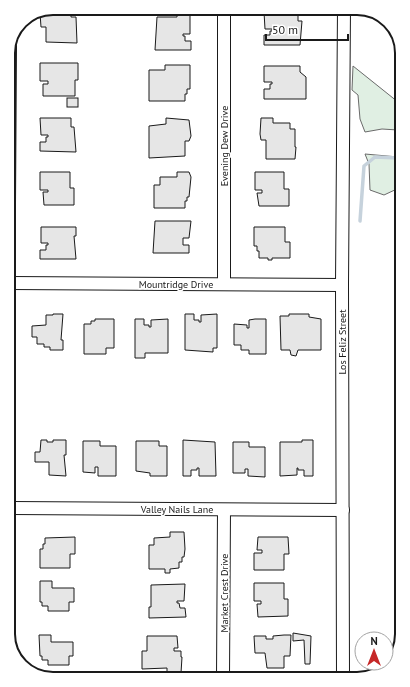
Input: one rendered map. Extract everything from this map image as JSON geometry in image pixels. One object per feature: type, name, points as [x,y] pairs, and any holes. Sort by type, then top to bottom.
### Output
[{"type":"street","name":"Evening Dew Drive","points":[[224,15],[224,284]]},
{"type":"street","name":"Los Feliz Street","points":[[343,672],[342,285],[344,15]]},
{"type":"street","name":"Mountridge Drive","points":[[15,283],[342,285]]},
{"type":"street","name":"Valley Nails Lane","points":[[15,508],[343,510]]},
{"type":"street","name":"Market Crest Drive","points":[[223,672],[224,510]]},
{"type":"green space","points":[[353,66],[395,100],[395,130],[382,129],[365,132],[360,119],[358,95],[352,90]]},
{"type":"green space","points":[[365,154],[395,157],[395,190],[384,195],[370,190],[369,164]]},
{"type":"building","points":[[53,15],[71,15],[71,17],[76,17],[77,43],[46,42],[46,27],[41,27],[40,17]]},
{"type":"building","points":[[177,15],[190,15],[190,34],[183,34],[183,36],[185,36],[185,41],[191,41],[191,50],[155,50],[157,17],[177,17]]},
{"type":"building","points":[[264,15],[298,15],[298,21],[302,21],[300,45],[264,45],[264,35],[270,35],[270,31],[272,31],[272,29],[265,29]]},
{"type":"building","points":[[40,63],[78,63],[78,80],[75,80],[75,96],[43,96],[43,84],[48,84],[48,81],[40,81]]},
{"type":"building","points":[[165,65],[190,65],[190,89],[187,89],[185,101],[149,101],[149,70],[165,70]]},
{"type":"building","points":[[264,66],[300,66],[300,72],[306,77],[306,99],[264,99],[264,89],[270,89],[270,84],[272,84],[272,82],[264,82]]},
{"type":"building","points":[[67,98],[78,98],[78,107],[67,107]]},
{"type":"building","points":[[40,118],[71,118],[71,127],[74,127],[76,152],[40,151],[40,142],[46,142],[46,137],[48,137],[48,135],[41,135]]},
{"type":"building","points":[[166,118],[189,120],[191,136],[189,141],[185,141],[185,156],[149,158],[149,126],[166,124]]},
{"type":"building","points":[[261,118],[273,118],[273,123],[290,123],[290,129],[295,129],[295,159],[266,159],[266,140],[261,140],[260,134]]},
{"type":"building","points":[[40,172],[70,172],[70,188],[74,188],[74,205],[44,205],[43,192],[48,192],[48,190],[40,190]]},
{"type":"building","points":[[177,172],[189,172],[191,177],[189,197],[187,197],[187,201],[185,201],[185,208],[154,208],[154,185],[160,185],[160,177],[177,177]]},
{"type":"building","points":[[255,172],[284,172],[284,189],[289,189],[289,206],[259,206],[257,193],[262,193],[262,190],[255,190]]},
{"type":"building","points":[[155,221],[191,221],[189,238],[183,238],[183,245],[189,245],[189,253],[153,253]]},
{"type":"building","points":[[41,227],[76,227],[76,236],[74,236],[76,259],[40,259],[40,250],[46,250],[46,245],[48,245],[48,243],[41,243]]},
{"type":"building","points":[[254,227],[285,227],[285,242],[290,242],[290,258],[272,258],[272,260],[268,260],[268,258],[259,258],[257,246],[254,246]]},
{"type":"building","points":[[63,314],[61,340],[63,340],[63,350],[50,350],[50,347],[44,347],[44,344],[37,344],[37,337],[32,337],[32,326],[46,325],[46,315]]},
{"type":"building","points":[[185,314],[194,314],[194,320],[199,320],[199,322],[201,322],[201,315],[217,314],[217,348],[213,348],[213,352],[185,350]]},
{"type":"building","points":[[289,314],[309,314],[309,317],[321,319],[321,350],[298,350],[296,356],[291,355],[290,350],[281,350],[280,316],[289,316]]},
{"type":"building","points":[[95,319],[114,319],[114,348],[106,348],[106,354],[84,354],[84,324],[91,324],[91,321],[95,321]]},
{"type":"building","points":[[135,319],[144,319],[144,325],[149,325],[149,327],[151,327],[151,320],[168,319],[168,353],[145,353],[145,358],[135,358]]},
{"type":"building","points":[[266,319],[266,354],[249,354],[249,350],[241,350],[241,345],[234,345],[234,324],[247,325],[247,328],[249,328],[249,320]]},
{"type":"building","points":[[41,440],[53,442],[53,440],[66,440],[66,455],[64,455],[66,476],[49,475],[49,462],[35,462],[35,452],[40,452]]},
{"type":"building","points":[[183,440],[215,442],[216,476],[199,476],[199,468],[197,468],[197,470],[191,470],[191,476],[183,476]]},
{"type":"building","points":[[302,440],[313,440],[313,476],[304,476],[304,470],[298,470],[297,468],[297,475],[280,476],[280,442],[302,442]]},
{"type":"building","points":[[83,441],[100,441],[100,446],[116,446],[116,476],[98,476],[98,467],[95,467],[95,473],[83,472]]},
{"type":"building","points":[[136,441],[159,441],[159,446],[167,446],[167,476],[150,476],[150,473],[136,471]]},
{"type":"building","points":[[233,442],[249,442],[249,447],[265,447],[265,477],[248,476],[248,469],[245,469],[245,473],[233,473]]},
{"type":"building","points":[[170,532],[184,532],[184,557],[182,557],[182,562],[179,562],[179,568],[170,569],[170,573],[165,573],[165,569],[149,569],[149,545],[154,545],[154,538],[170,537]]},
{"type":"building","points":[[75,537],[75,554],[70,554],[70,568],[40,568],[40,549],[43,549],[45,538]]},
{"type":"building","points":[[258,537],[288,537],[289,554],[284,554],[284,570],[254,570],[254,553],[262,553],[262,550],[257,550]]},
{"type":"building","points":[[40,581],[52,581],[52,588],[74,588],[74,602],[69,602],[69,611],[48,611],[48,606],[42,606],[42,602],[40,602]]},
{"type":"building","points":[[254,583],[284,583],[284,599],[288,599],[288,616],[258,617],[257,604],[261,604],[261,601],[254,601]]},
{"type":"building","points":[[185,584],[184,601],[177,601],[177,603],[179,603],[180,608],[185,608],[186,617],[149,618],[149,607],[151,607],[151,585]]},
{"type":"building","points":[[293,633],[311,636],[310,664],[305,664],[304,640],[293,641]]},
{"type":"building","points":[[39,635],[51,635],[51,642],[73,642],[73,656],[69,656],[69,665],[48,665],[48,660],[42,660],[42,656],[40,656]]},
{"type":"building","points":[[291,635],[290,656],[284,656],[284,668],[267,668],[265,653],[255,653],[254,636],[266,636],[266,639],[273,639],[273,636]]},
{"type":"building","points":[[147,636],[177,636],[178,648],[174,648],[174,651],[181,651],[181,672],[167,672],[167,668],[142,669],[142,651],[147,651]]},
{"type":"waterway","points":[[360,221],[364,166],[375,157],[395,158]]}]
